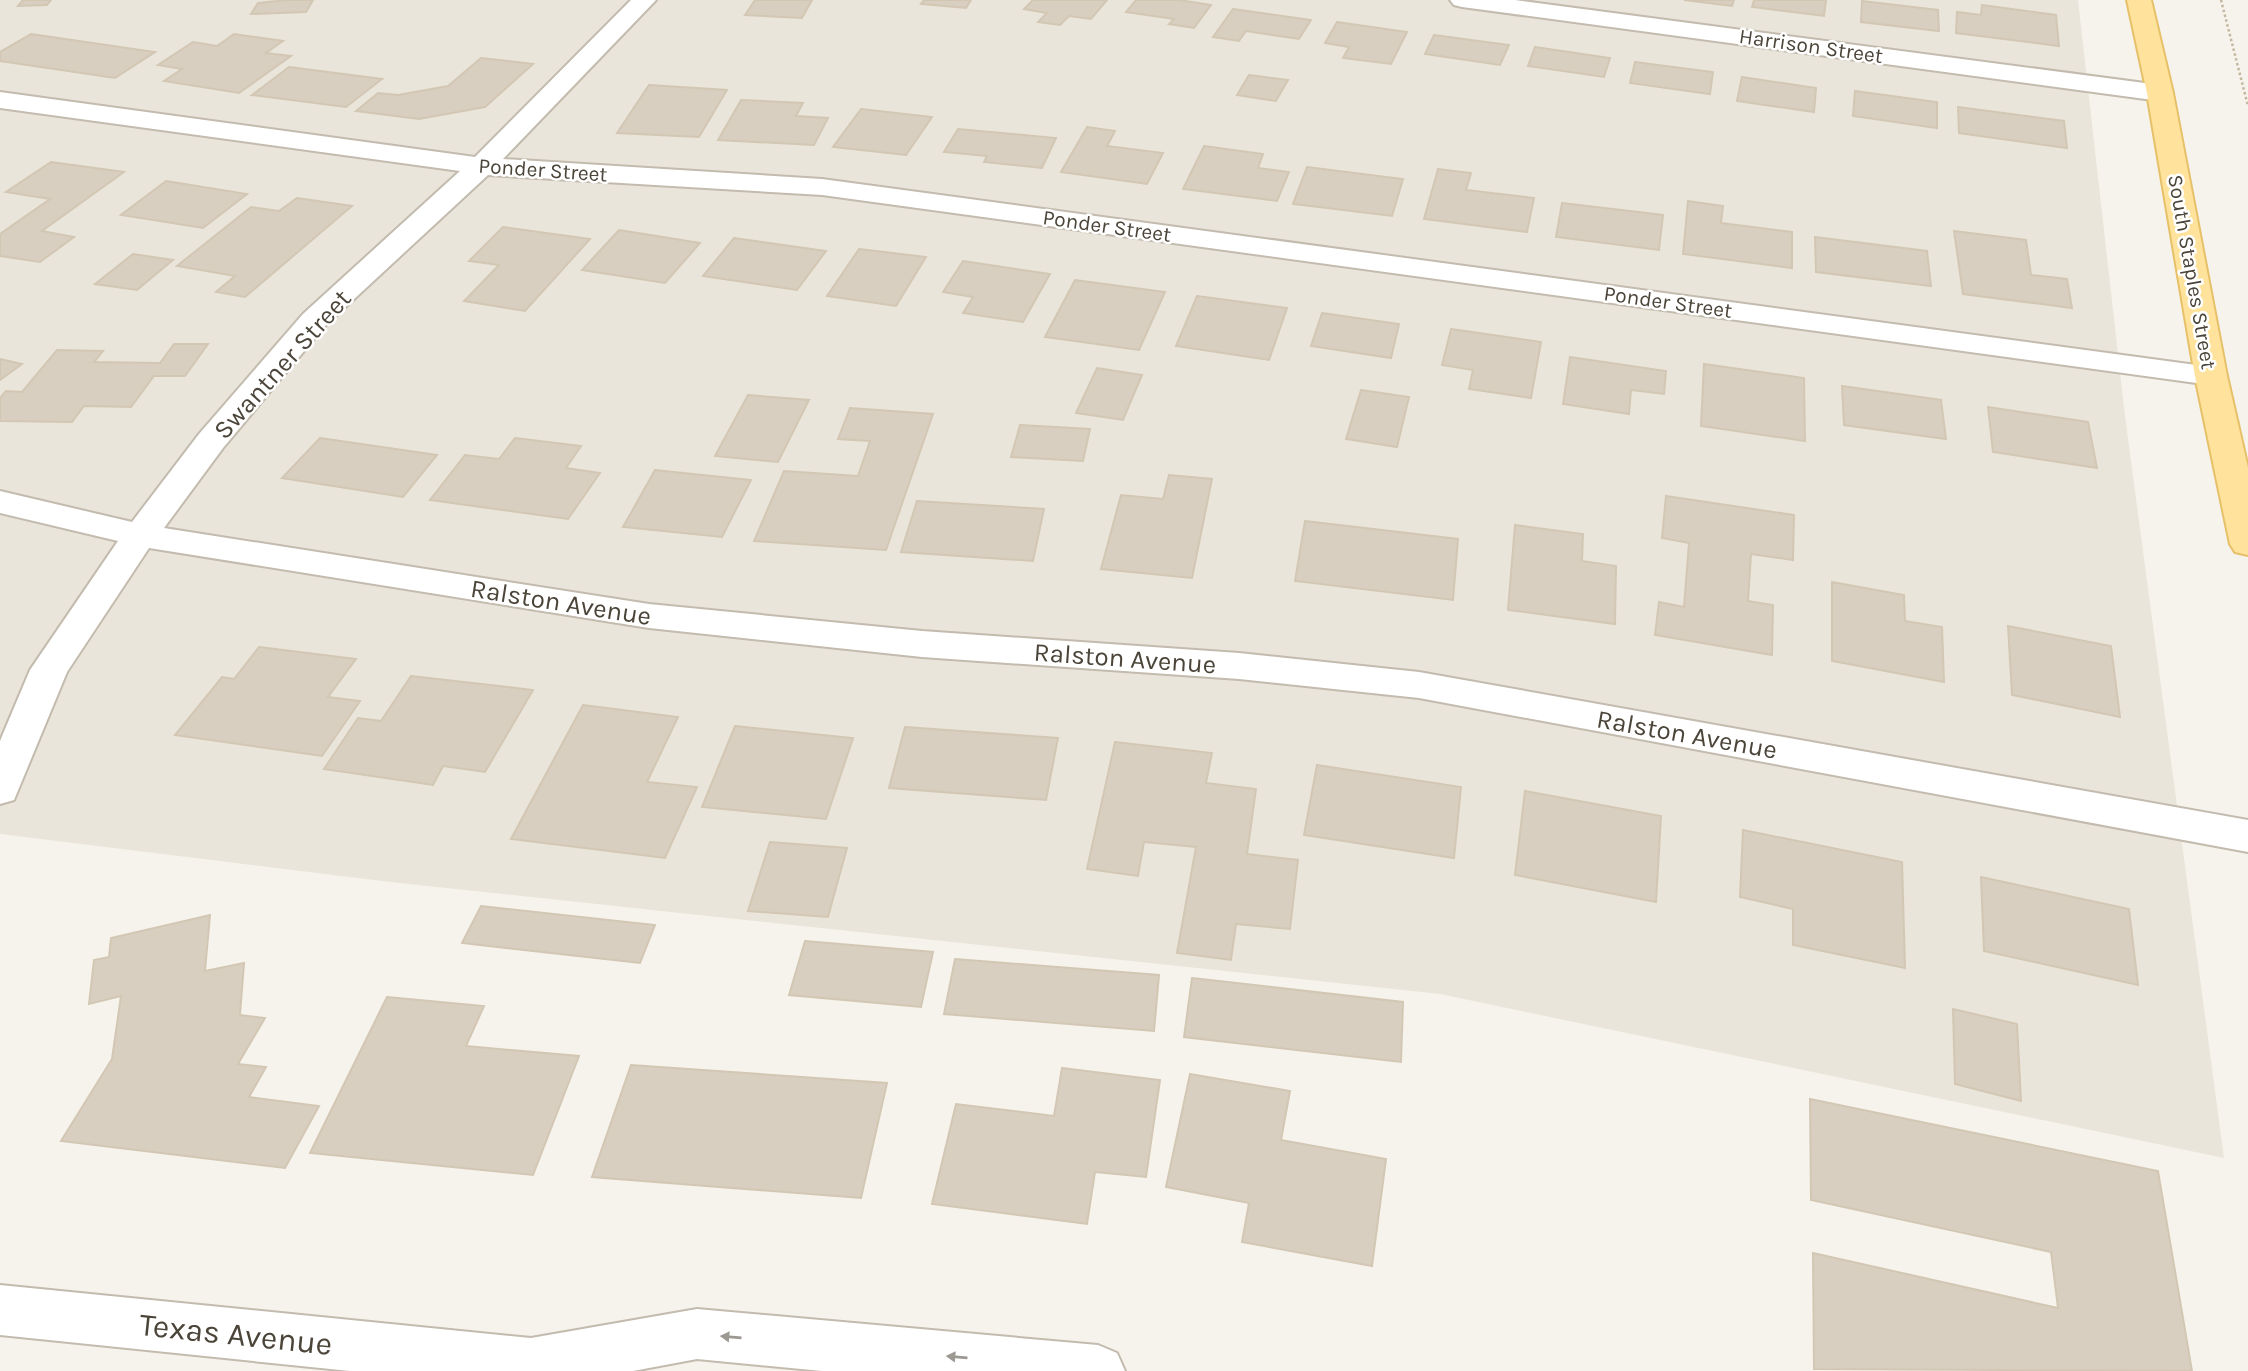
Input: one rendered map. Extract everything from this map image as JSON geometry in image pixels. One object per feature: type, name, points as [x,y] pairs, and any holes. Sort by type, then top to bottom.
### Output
[{"type":"main road","name":"South Staples Street","points":[[2139,0],[2160,93],[2211,376],[2248,544]]},
{"type":"street","name":"Swantner Street","points":[[0,789],[49,670],[140,535],[211,441],[314,320],[481,166],[644,0]]},
{"type":"street","name":"Harrison Street","points":[[1462,0],[2160,93]]},
{"type":"street","name":"Ponder Street","points":[[0,100],[481,166],[822,187],[2211,376]]},
{"type":"street","name":"Ralston Avenue","points":[[0,502],[140,535],[649,616],[922,645],[1239,666],[1419,685],[2248,836]]},
{"type":"street","name":"Texas Avenue","points":[[0,1310],[553,1367],[697,1334],[1098,1371]]},
{"type":"path","points":[[2221,0],[2248,107]]},
{"type":"shaded area","points":[[0,0],[2078,0],[2125,416],[2224,1158],[1440,994],[390,882],[0,834]]},
{"type":"building","points":[[23,0],[51,0],[47,5],[18,6]]},
{"type":"building","points":[[313,0],[306,12],[251,14],[258,3]]},
{"type":"building","points":[[755,0],[812,0],[802,18],[745,15]]},
{"type":"building","points":[[924,0],[971,0],[966,8],[921,4]]},
{"type":"building","points":[[1033,0],[1107,0],[1091,19],[1069,16],[1060,25],[1038,22],[1047,13],[1024,9]]},
{"type":"building","points":[[1136,0],[1179,0],[1211,5],[1194,28],[1169,24],[1174,19],[1126,12]]},
{"type":"building","points":[[1684,0],[1734,0],[1732,6]]},
{"type":"building","points":[[1754,0],[1826,0],[1824,16],[1752,7]]},
{"type":"building","points":[[1862,1],[1938,10],[1939,31],[1861,22]]},
{"type":"building","points":[[1982,5],[2056,15],[2059,46],[1956,33],[1957,12],[1981,15]]},
{"type":"building","points":[[1233,9],[1311,20],[1299,39],[1246,31],[1239,41],[1213,37]]},
{"type":"building","points":[[1337,22],[1407,32],[1391,64],[1343,58],[1349,47],[1325,43]]},
{"type":"building","points":[[31,34],[155,52],[115,78],[0,61],[0,52]]},
{"type":"building","points":[[234,34],[283,41],[266,53],[291,56],[239,93],[164,81],[182,69],[158,65],[193,42],[217,46]]},
{"type":"building","points":[[1434,35],[1509,45],[1500,65],[1425,54]]},
{"type":"building","points":[[1535,47],[1610,58],[1604,77],[1528,66]]},
{"type":"building","points":[[481,58],[533,64],[485,107],[419,119],[356,111],[378,93],[398,95],[448,86]]},
{"type":"building","points":[[1635,62],[1713,72],[1710,94],[1630,83]]},
{"type":"building","points":[[289,67],[382,79],[346,107],[252,95]]},
{"type":"building","points":[[1249,75],[1288,80],[1276,101],[1237,95]]},
{"type":"building","points":[[1742,77],[1816,88],[1814,112],[1737,101]]},
{"type":"building","points":[[649,85],[727,90],[699,137],[617,133]]},
{"type":"building","points":[[1855,91],[1937,102],[1937,128],[1853,116]]},
{"type":"building","points":[[741,100],[803,103],[796,116],[828,118],[814,145],[718,140]]},
{"type":"building","points":[[1958,107],[2064,121],[2067,148],[1959,133]]},
{"type":"building","points":[[861,109],[932,117],[906,155],[833,147]]},
{"type":"building","points":[[1087,127],[1115,131],[1107,146],[1163,153],[1147,184],[1061,172]]},
{"type":"building","points":[[958,129],[1056,138],[1042,168],[984,162],[987,156],[944,152]]},
{"type":"building","points":[[1204,146],[1263,154],[1258,168],[1289,172],[1277,201],[1183,189]]},
{"type":"building","points":[[51,162],[124,172],[42,231],[74,237],[40,262],[0,256],[0,234],[50,199],[6,192]]},
{"type":"building","points":[[1307,167],[1403,179],[1392,216],[1293,204]]},
{"type":"building","points":[[1438,169],[1471,173],[1466,190],[1534,198],[1527,232],[1424,219]]},
{"type":"building","points":[[166,181],[247,194],[203,228],[121,215]]},
{"type":"building","points":[[297,198],[352,206],[245,297],[216,292],[235,276],[177,266],[251,207],[279,211]]},
{"type":"building","points":[[1688,201],[1723,206],[1721,223],[1792,232],[1792,268],[1683,254]]},
{"type":"building","points":[[1562,203],[1663,215],[1659,250],[1556,237]]},
{"type":"building","points":[[503,227],[590,239],[525,311],[464,301],[499,265],[469,261]]},
{"type":"building","points":[[619,230],[700,243],[665,283],[582,270]]},
{"type":"building","points":[[1954,231],[2026,240],[2031,275],[2067,279],[2072,308],[1963,294]]},
{"type":"building","points":[[1815,237],[1927,251],[1931,286],[1816,272]]},
{"type":"building","points":[[734,238],[826,251],[797,290],[703,276]]},
{"type":"building","points":[[859,249],[926,257],[896,306],[827,296]]},
{"type":"building","points":[[133,254],[173,260],[137,290],[95,284]]},
{"type":"building","points":[[963,261],[1050,274],[1023,322],[963,313],[973,297],[943,292]]},
{"type":"building","points":[[1075,280],[1165,292],[1139,350],[1045,337]]},
{"type":"building","points":[[1197,296],[1287,308],[1269,360],[1176,346]]},
{"type":"building","points":[[1322,313],[1399,324],[1391,358],[1311,346]]},
{"type":"building","points":[[1451,329],[1541,342],[1531,398],[1469,389],[1473,370],[1442,365]]},
{"type":"building","points":[[174,344],[208,344],[185,376],[154,376],[131,407],[84,406],[72,422],[0,421],[0,398],[6,391],[22,392],[57,350],[103,351],[94,362],[160,363]]},
{"type":"building","points":[[1570,357],[1666,371],[1664,394],[1631,390],[1629,414],[1563,404]]},
{"type":"building","points":[[0,359],[22,364],[0,380]]},
{"type":"building","points":[[1704,364],[1804,378],[1805,441],[1701,426]]},
{"type":"building","points":[[1097,368],[1142,375],[1123,420],[1076,413]]},
{"type":"building","points":[[1842,386],[1941,400],[1946,439],[1844,425]]},
{"type":"building","points":[[1361,390],[1409,397],[1397,447],[1346,439]]},
{"type":"building","points":[[748,395],[809,400],[778,462],[715,456]]},
{"type":"building","points":[[1988,407],[2088,422],[2097,468],[1993,452]]},
{"type":"building","points":[[850,408],[933,414],[886,550],[754,541],[784,471],[858,476],[870,441],[838,439]]},
{"type":"building","points":[[1020,425],[1090,429],[1083,461],[1011,457]]},
{"type":"building","points":[[320,438],[437,455],[403,497],[282,478]]},
{"type":"building","points":[[515,438],[581,446],[566,468],[600,473],[568,519],[430,500],[465,455],[499,459]]},
{"type":"building","points":[[655,470],[751,480],[722,537],[623,527]]},
{"type":"building","points":[[1169,475],[1212,479],[1192,578],[1101,569],[1121,495],[1163,499]]},
{"type":"building","points":[[1666,496],[1794,515],[1793,560],[1751,554],[1748,601],[1773,605],[1772,655],[1655,635],[1659,602],[1684,607],[1689,543],[1662,538]]},
{"type":"building","points":[[917,501],[1044,509],[1033,561],[901,552]]},
{"type":"building","points":[[1305,521],[1458,539],[1453,600],[1295,581]]},
{"type":"building","points":[[1515,525],[1583,534],[1582,561],[1616,566],[1615,624],[1508,610]]},
{"type":"building","points":[[1832,582],[1904,595],[1905,621],[1942,627],[1944,682],[1832,661]]},
{"type":"building","points":[[2008,626],[2111,646],[2120,717],[2012,695]]},
{"type":"building","points":[[259,647],[356,659],[328,697],[360,701],[322,756],[175,735],[222,677],[234,679]]},
{"type":"building","points":[[411,676],[533,690],[485,772],[443,766],[433,785],[324,769],[358,718],[381,721]]},
{"type":"building","points":[[583,705],[678,717],[647,782],[697,787],[665,858],[511,839]]},
{"type":"building","points":[[735,726],[853,738],[826,819],[702,807]]},
{"type":"building","points":[[905,727],[1058,738],[1046,800],[889,788]]},
{"type":"building","points":[[1115,742],[1212,753],[1206,783],[1256,789],[1247,854],[1298,860],[1290,929],[1236,924],[1231,960],[1177,953],[1196,847],[1144,842],[1138,876],[1087,869]]},
{"type":"building","points":[[1317,765],[1461,787],[1454,858],[1304,835]]},
{"type":"building","points":[[1525,791],[1661,816],[1656,902],[1515,875]]},
{"type":"building","points":[[1743,830],[1902,862],[1905,968],[1793,945],[1793,909],[1740,897]]},
{"type":"building","points":[[770,842],[847,848],[828,917],[748,911]]},
{"type":"building","points":[[1981,877],[2129,909],[2138,985],[1984,951]]},
{"type":"building","points":[[481,906],[655,925],[640,963],[462,943]]},
{"type":"building","points":[[210,915],[205,971],[244,963],[240,1015],[265,1018],[238,1064],[266,1067],[249,1097],[319,1106],[285,1168],[61,1141],[112,1059],[121,996],[89,1004],[94,960],[109,957],[111,938]]},
{"type":"building","points":[[805,941],[933,952],[921,1007],[789,995]]},
{"type":"building","points":[[955,959],[1159,975],[1154,1031],[944,1014]]},
{"type":"building","points":[[1192,978],[1403,1002],[1401,1062],[1184,1037]]},
{"type":"building","points":[[387,997],[484,1006],[466,1046],[579,1056],[533,1175],[310,1153]]},
{"type":"building","points":[[1953,1009],[2017,1024],[2021,1101],[1955,1084]]},
{"type":"building","points":[[631,1065],[887,1083],[861,1198],[592,1177]]},
{"type":"building","points":[[1062,1068],[1160,1080],[1146,1177],[1095,1172],[1087,1224],[932,1204],[956,1104],[1054,1116]]},
{"type":"building","points":[[1190,1074],[1290,1091],[1281,1140],[1386,1159],[1372,1266],[1242,1242],[1249,1203],[1166,1187]]},
{"type":"building","points":[[1810,1099],[2158,1171],[2192,1371],[1814,1369],[1813,1253],[2058,1308],[2051,1252],[1811,1200]]}]
